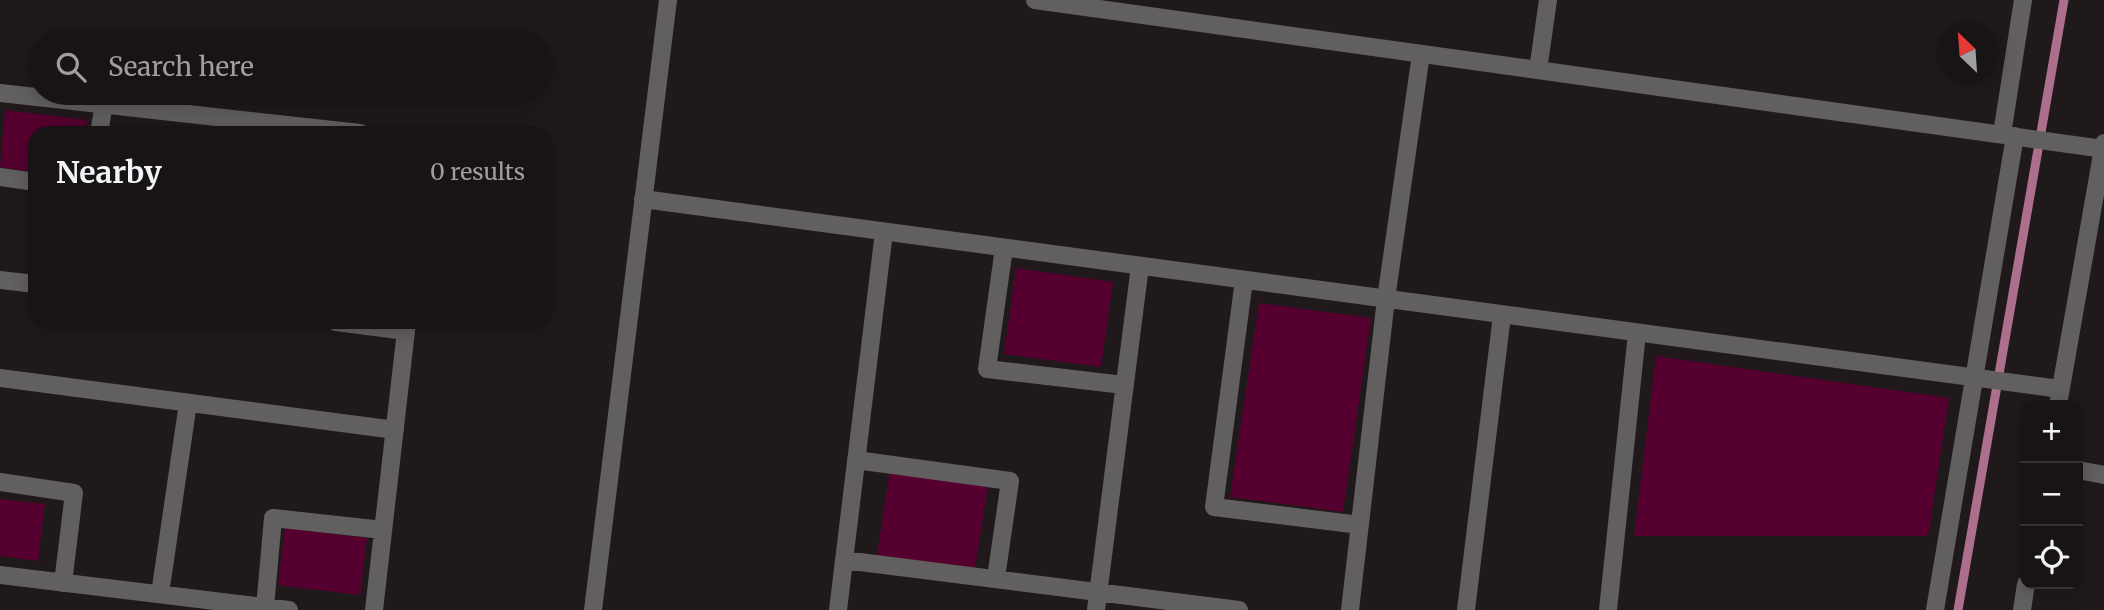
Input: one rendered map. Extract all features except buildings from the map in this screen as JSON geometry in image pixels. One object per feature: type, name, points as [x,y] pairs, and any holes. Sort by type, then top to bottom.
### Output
[{"type":"street","points":[[593,610],[668,0]]},
{"type":"street","points":[[643,199],[2012,383],[2059,397],[2104,147],[1035,0]]},
{"type":"street","points":[[1538,70],[1548,0]]},
{"type":"street","points":[[1935,610],[1980,379],[2014,136],[2023,0]]},
{"type":"street","points":[[1350,610],[1386,299],[1421,54]]},
{"type":"street","points":[[0,93],[28,96]]},
{"type":"street","points":[[100,126],[104,105]]},
{"type":"street","points":[[109,105],[202,124],[234,126]]},
{"type":"street","points":[[0,177],[28,181]]},
{"type":"street","points":[[838,610],[884,232]]},
{"type":"street","points":[[1004,248],[987,369],[1124,385]]},
{"type":"street","points":[[1097,601],[1140,266]]},
{"type":"street","points":[[0,280],[28,283]]},
{"type":"street","points":[[1244,280],[1214,506],[1360,525]]},
{"type":"street","points":[[1466,610],[1502,315]]},
{"type":"street","points":[[374,610],[407,329]]},
{"type":"street","points":[[1608,610],[1637,333]]},
{"type":"street","points":[[0,378],[395,430]]},
{"type":"street","points":[[160,594],[188,403]]},
{"type":"street","points":[[856,460],[1010,481],[996,578]]},
{"type":"street","points":[[2083,471],[2104,475]]},
{"type":"street","points":[[0,482],[74,493],[64,583]]},
{"type":"street","points":[[265,607],[273,518],[383,530]]},
{"type":"street","points":[[844,560],[996,578],[1097,601],[1239,610]]},
{"type":"street","points":[[0,575],[289,610]]},
{"type":"street","points":[[2022,610],[2025,589]]},
{"type":"shaded area","points":[[5,110],[87,120],[86,126],[28,126],[28,171],[0,167]]},
{"type":"shaded area","points":[[1016,268],[1113,282],[1101,367],[1004,354]]},
{"type":"shaded area","points":[[1259,303],[1371,318],[1343,512],[1230,497]]},
{"type":"shaded area","points":[[1656,356],[1949,398],[1928,536],[1634,536]]},
{"type":"shaded area","points":[[890,470],[988,484],[975,569],[877,555]]},
{"type":"shaded area","points":[[0,499],[45,504],[38,561],[0,556]]},
{"type":"shaded area","points":[[285,528],[367,538],[360,595],[278,585]]},
{"type":"waterway","points":[[1958,610],[2064,0]]}]
